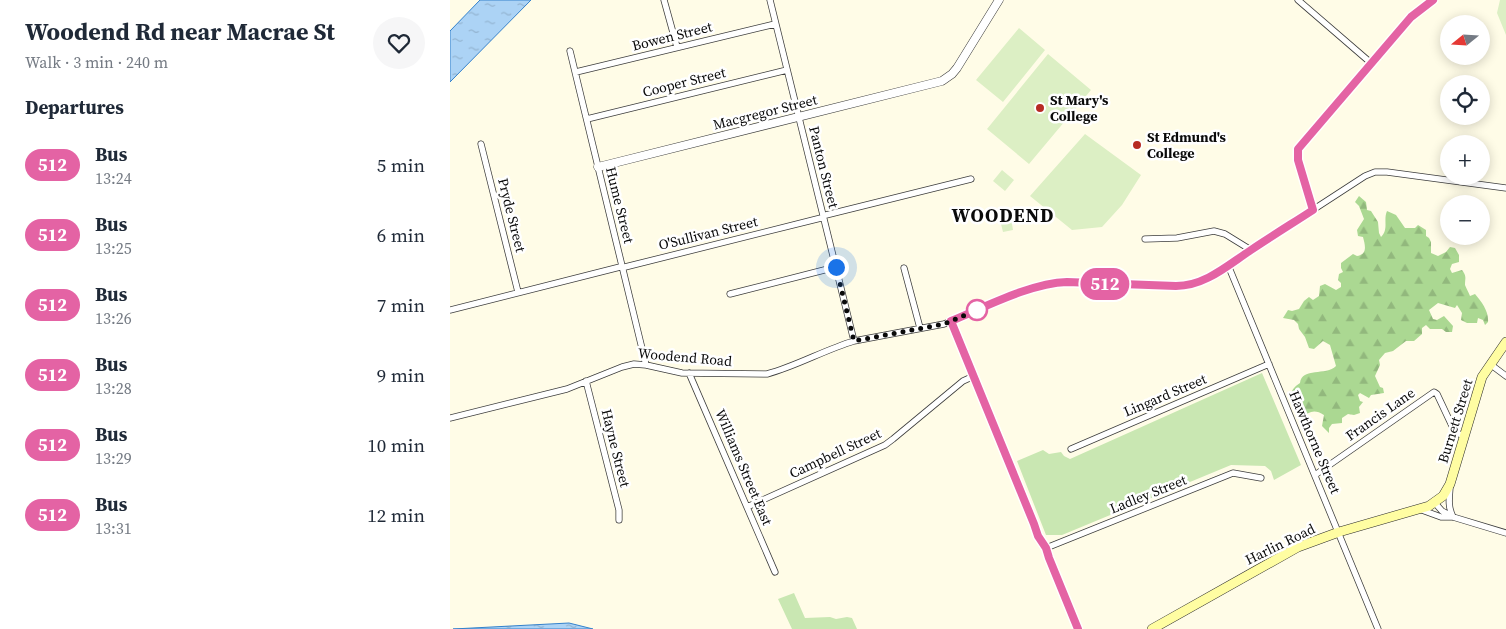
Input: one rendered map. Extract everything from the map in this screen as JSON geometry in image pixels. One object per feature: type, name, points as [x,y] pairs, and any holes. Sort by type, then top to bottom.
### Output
[{"type":"main road","name":"Burnett Street","points":[[1450,484],[1482,377],[1506,342]]},
{"type":"main road","name":"Harlin Road","points":[[1152,629],[1290,551],[1339,532],[1429,506],[1444,496],[1450,484]]},
{"type":"street","points":[[664,0],[677,47]]},
{"type":"street","name":"Panton Street","points":[[770,0],[854,341]]},
{"type":"street","name":"Macgregor Street","points":[[598,167],[938,82],[948,77],[957,68],[999,0]]},
{"type":"street","points":[[1298,0],[1371,63]]},
{"type":"street","points":[[1313,210],[1298,160],[1298,149],[1411,17],[1427,1]]},
{"type":"street","name":"Bowen Street","points":[[576,72],[775,24]]},
{"type":"street","name":"Hume Street","points":[[570,51],[646,365]]},
{"type":"street","name":"Cooper Street","points":[[587,119],[787,70]]},
{"type":"street","name":"Pryde Street","points":[[481,144],[518,292]]},
{"type":"street","name":"Woodend Road","points":[[450,418],[566,389],[634,364],[689,373],[767,374],[780,371],[854,341],[951,321],[1020,292],[1049,283],[1183,286],[1200,282],[1368,175],[1378,172],[1506,188]]},
{"type":"street","name":"O'Sullivan Street","points":[[450,310],[971,178]]},
{"type":"street","points":[[1145,239],[1177,238],[1214,230],[1225,234],[1251,250]]},
{"type":"street","name":"Hawthorne Street","points":[[1228,265],[1378,629]]},
{"type":"street","points":[[730,294],[836,267]]},
{"type":"street","points":[[904,268],[920,328]]},
{"type":"street","points":[[951,321],[1038,536],[1046,548],[1078,629]]},
{"type":"street","name":"Lingard Street","points":[[1072,449],[1269,364]]},
{"type":"street","points":[[1490,364],[1506,376]]},
{"type":"street","name":"Williams Street East","points":[[689,373],[775,572]]},
{"type":"street","name":"Campbell Street","points":[[747,507],[885,445],[963,381],[974,376]]},
{"type":"street","name":"Hayne Street","points":[[586,382],[619,510],[619,520]]},
{"type":"street","name":"Francis Lane","points":[[1315,475],[1435,392],[1454,431],[1464,436]]},
{"type":"street","name":"Ladley Street","points":[[1046,548],[1233,473],[1261,478]]},
{"type":"street","points":[[1450,484],[1449,503],[1453,517]]},
{"type":"street","points":[[1435,502],[1442,512],[1453,517],[1506,533]]},
{"type":"street","points":[[1419,509],[1441,517],[1453,517]]},
{"type":"green space","points":[[1500,0],[1506,0],[1506,35],[1497,13]]},
{"type":"green space","points":[[1019,28],[1045,50],[1003,102],[976,80]]},
{"type":"green space","points":[[1048,54],[1091,90],[1029,164],[987,129]]},
{"type":"green space","points":[[1085,134],[1141,175],[1122,205],[1102,227],[1072,230],[1030,196]]},
{"type":"green space","points":[[1002,170],[1014,180],[1005,191],[993,181]]},
{"type":"green space","points":[[1359,196],[1366,202],[1367,210],[1371,211],[1378,222],[1381,237],[1385,231],[1387,211],[1396,215],[1405,228],[1415,228],[1418,225],[1426,230],[1426,236],[1431,242],[1431,253],[1438,256],[1446,252],[1450,247],[1455,248],[1459,255],[1459,262],[1452,264],[1450,269],[1452,273],[1462,270],[1465,276],[1465,285],[1470,296],[1475,294],[1480,300],[1486,311],[1488,322],[1485,325],[1483,320],[1478,318],[1477,323],[1467,323],[1461,320],[1462,313],[1457,305],[1455,308],[1438,303],[1429,310],[1433,319],[1437,320],[1444,316],[1453,326],[1452,332],[1446,332],[1442,329],[1430,329],[1426,325],[1422,328],[1422,334],[1414,341],[1406,341],[1393,351],[1385,353],[1379,360],[1380,365],[1375,376],[1384,393],[1371,395],[1369,398],[1360,393],[1358,395],[1360,401],[1363,402],[1359,407],[1360,413],[1348,414],[1342,418],[1342,423],[1332,424],[1329,428],[1329,433],[1322,426],[1324,415],[1321,413],[1312,412],[1302,418],[1292,391],[1305,375],[1326,371],[1336,366],[1330,345],[1323,341],[1314,349],[1309,348],[1298,324],[1294,320],[1283,318],[1288,310],[1299,309],[1309,297],[1313,300],[1319,296],[1320,286],[1325,284],[1336,290],[1341,287],[1341,283],[1338,280],[1339,274],[1343,272],[1341,263],[1353,254],[1357,256],[1363,253],[1365,246],[1363,237],[1358,236],[1357,230],[1364,219],[1359,206],[1355,202]]},
{"type":"green space","points":[[1011,218],[1013,230],[1003,232],[1000,220]]},
{"type":"green space","points":[[1262,373],[1301,465],[1274,480],[1271,471],[1265,466],[1231,465],[1062,535],[1046,535],[1017,461],[1043,450],[1049,454],[1061,452],[1070,459]]},
{"type":"green space","points":[[794,593],[805,618],[852,618],[857,629],[792,629],[778,599]]},
{"type":"water","points":[[480,0],[531,0],[450,82],[450,31]]},
{"type":"water","points":[[569,623],[593,629],[453,629]]},
{"type":"bus line","name":"512","points":[[1078,629],[1046,548],[1039,539],[951,321],[1020,292],[1049,283],[1192,285],[1228,265],[1313,210],[1298,160],[1298,149],[1411,17],[1433,0]]},
{"type":"place","name":"St Mary's College","points":[[1040,108]]},
{"type":"place","name":"St Edmund's College","points":[[1137,145]]},
{"type":"district","name":"WOODEND","points":[[1003,215]]},
{"type":"route","points":[[836,267],[854,341],[944,324],[977,310]]}]
